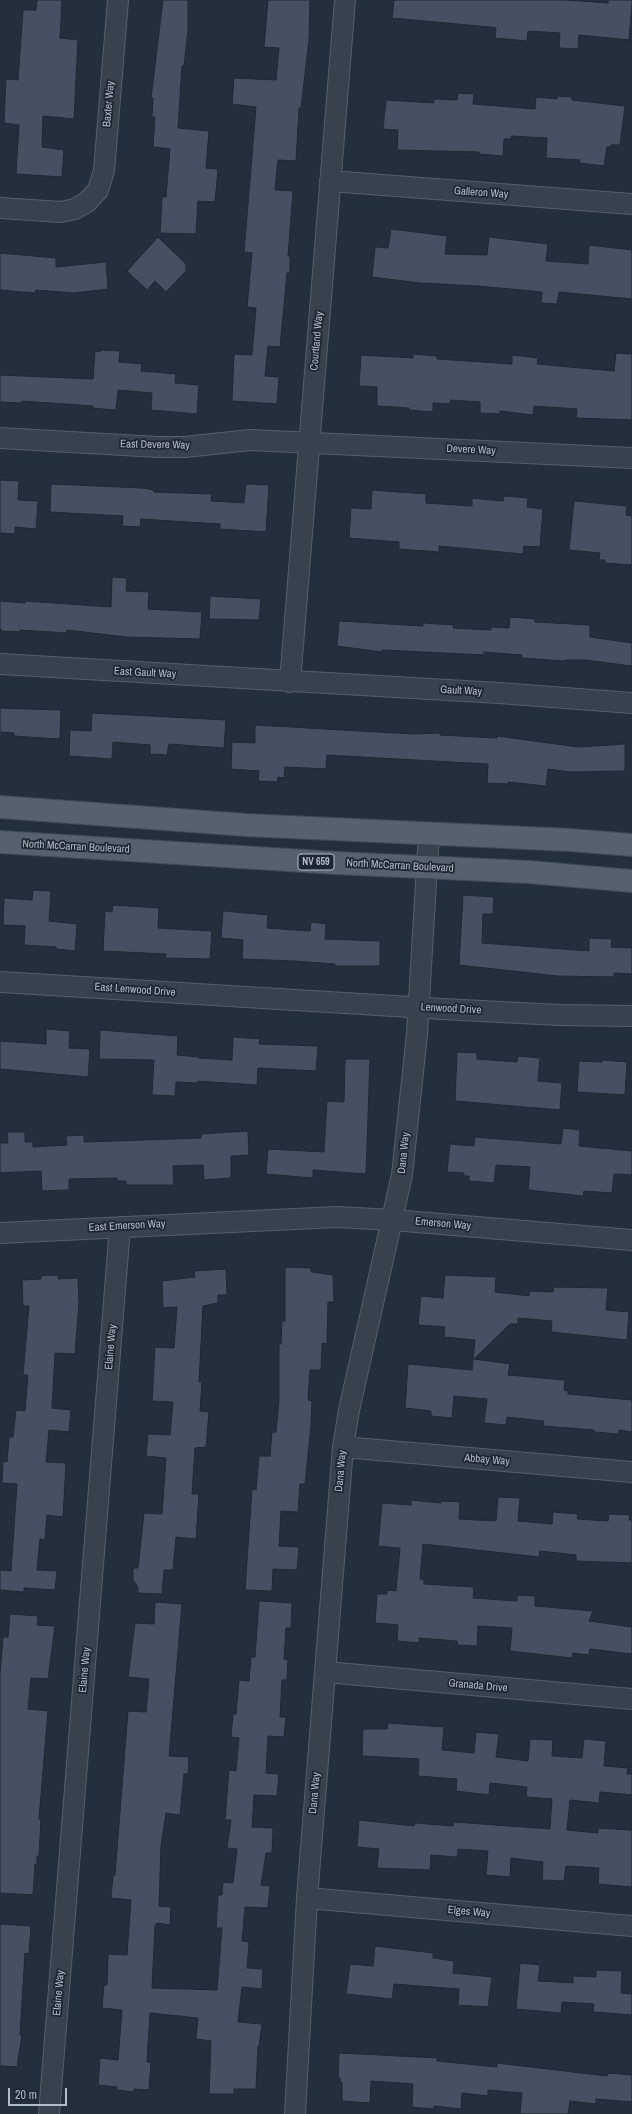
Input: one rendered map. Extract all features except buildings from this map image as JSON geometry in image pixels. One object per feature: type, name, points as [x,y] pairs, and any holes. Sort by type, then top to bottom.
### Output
[{"type":"main road","points":[[0,807],[246,825],[429,833],[632,845]]},
{"type":"main road","name":"North McCarran Boulevard","points":[[0,842],[529,872],[632,881]]},
{"type":"street","name":"Baxter Way","points":[[0,208],[61,212],[75,209],[87,202],[98,190],[104,170],[118,0]]},
{"type":"street","name":"Courtland Way","points":[[290,682],[345,0]]},
{"type":"street","name":"Galleron Way","points":[[330,181],[632,204]]},
{"type":"street","name":"East Devere Way","points":[[0,438],[158,447],[185,447],[250,440],[309,443]]},
{"type":"street","name":"Devere Way","points":[[309,443],[632,458]]},
{"type":"street","name":"East Gault Way","points":[[0,664],[290,682]]},
{"type":"street","name":"Gault Way","points":[[290,682],[499,693],[632,703]]},
{"type":"street","name":"Dana Way","points":[[295,2114],[307,1898],[343,1447],[402,1175],[419,1007],[429,833]]},
{"type":"street","name":"East Lenwood Drive","points":[[0,982],[270,998]]},
{"type":"street","name":"Lenwood Drive","points":[[270,998],[559,1015],[632,1016]]},
{"type":"street","name":"Emerson Way","points":[[254,1220],[337,1217],[393,1220],[632,1240]]},
{"type":"street","name":"East Emerson Way","points":[[0,1232],[254,1220]]},
{"type":"street","name":"Elaine Way","points":[[49,2114],[120,1227]]},
{"type":"street","name":"Abbay Way","points":[[343,1447],[632,1472]]},
{"type":"street","name":"Granada Drive","points":[[325,1672],[632,1699]]},
{"type":"street","name":"Elges Way","points":[[307,1898],[632,1926]]}]
